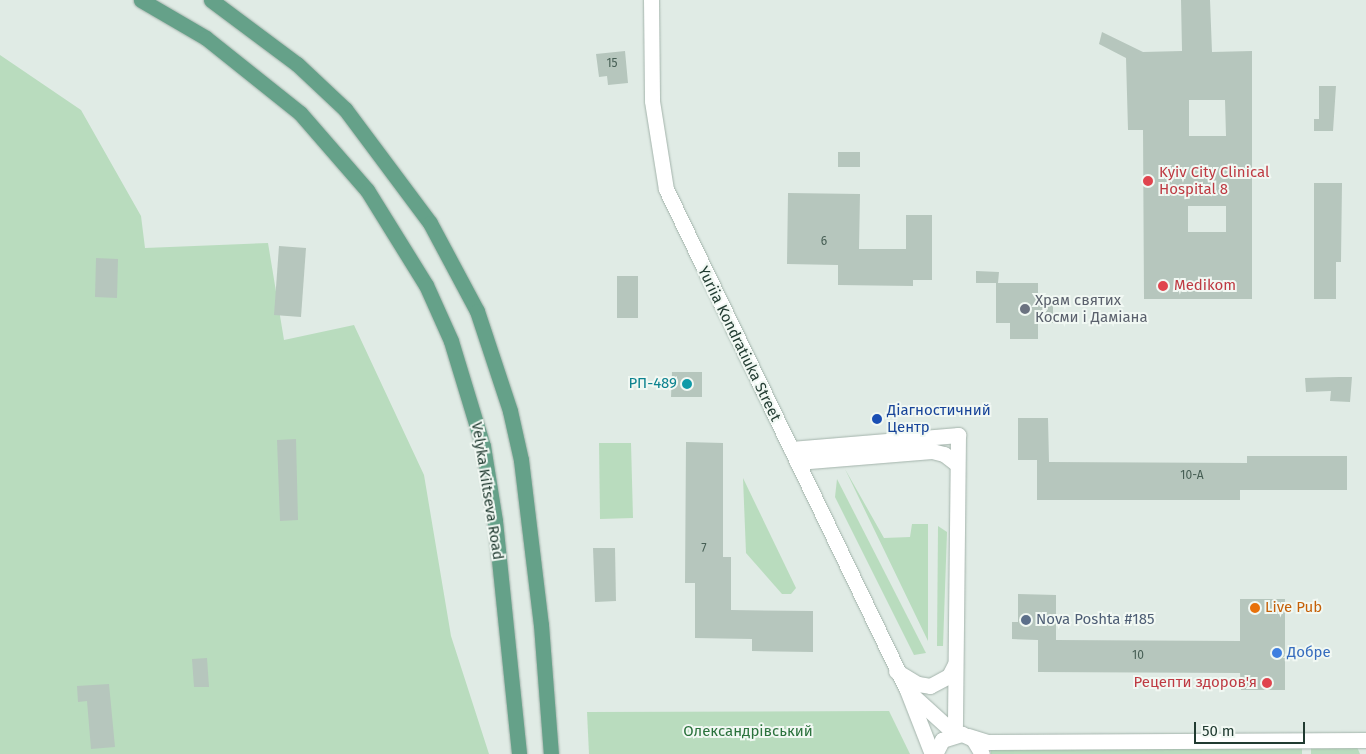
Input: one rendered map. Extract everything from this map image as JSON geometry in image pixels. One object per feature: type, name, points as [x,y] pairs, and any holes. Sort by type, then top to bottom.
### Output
[{"type":"main road","name":"Velyka Kiltseva Road","points":[[141,0],[206,38],[300,113],[367,190],[426,285],[451,341],[483,446],[495,521],[519,754]]},
{"type":"main road","points":[[211,0],[297,64],[345,109],[430,223],[477,311],[510,411],[521,460],[541,625],[551,754]]},
{"type":"street","name":"Yuriia Kondratiuka Street","points":[[651,0],[652,101],[666,189],[907,690],[934,754]]},
{"type":"street","points":[[794,455],[958,435],[955,664],[961,735]]},
{"type":"street","points":[[794,455],[932,451],[944,454],[957,464]]},
{"type":"street","points":[[896,670],[918,684],[930,686],[949,676],[955,664]]},
{"type":"street","name":"Yuriia Kondratiuka Street","points":[[907,690],[982,754]]},
{"type":"street","points":[[934,754],[942,740],[961,735],[988,742],[1366,740]]},
{"type":"green space","points":[[0,55],[81,110],[141,216],[145,248],[268,243],[284,340],[354,325],[424,475],[451,636],[489,754],[0,754]]},
{"type":"green space","points":[[599,443],[631,443],[633,518],[600,519]]},
{"type":"green space","points":[[845,469],[884,538],[910,537],[912,524],[928,524],[928,641]]},
{"type":"green space","points":[[743,478],[796,588],[791,594],[782,594],[746,553]]},
{"type":"green space","points":[[837,479],[926,653],[914,655],[835,497]]},
{"type":"green space","points":[[938,526],[947,532],[943,646],[937,646]]},
{"type":"green space","name":"Олександрівський","points":[[889,711],[910,754],[589,754],[587,712]]},
{"type":"green space","points":[[1311,741],[1355,742],[1360,754],[1311,754]]},
{"type":"green space","points":[[1302,744],[1302,754],[991,754],[991,745]]},
{"type":"building","points":[[1181,0],[1210,0],[1212,52],[1252,51],[1252,299],[1144,299],[1143,130],[1128,130],[1126,58],[1099,44],[1102,32],[1143,52],[1182,51]],"holes":[[[1189,100],[1225,100],[1226,136],[1189,136]],[[1188,206],[1226,206],[1226,232],[1188,232]]]},
{"type":"building","points":[[625,51],[628,83],[608,85],[607,76],[599,77],[596,54]]},
{"type":"building","points":[[1319,86],[1336,86],[1333,131],[1314,131],[1314,119],[1319,119]]},
{"type":"building","points":[[838,152],[860,152],[860,167],[838,167]]},
{"type":"building","points":[[1314,183],[1342,183],[1341,262],[1336,262],[1336,299],[1314,299]]},
{"type":"building","points":[[788,193],[860,194],[859,249],[906,249],[906,215],[932,215],[932,280],[913,280],[913,286],[838,285],[838,265],[787,264]]},
{"type":"building","points":[[279,246],[306,248],[301,317],[274,315]]},
{"type":"building","points":[[96,258],[118,259],[117,298],[95,297]]},
{"type":"building","name":"Храм святих Косми і Даміана","points":[[976,271],[999,272],[998,283],[1038,283],[1038,296],[1053,296],[1053,323],[1038,323],[1038,339],[1010,339],[1010,323],[996,323],[996,283],[976,283]]},
{"type":"building","points":[[617,276],[638,276],[638,318],[617,318]]},
{"type":"building","name":"РП-489","points":[[672,372],[702,372],[702,397],[671,397]]},
{"type":"building","points":[[1352,377],[1350,402],[1330,401],[1331,391],[1306,392],[1305,378]]},
{"type":"building","points":[[1018,418],[1048,418],[1049,462],[1247,463],[1247,456],[1347,456],[1347,490],[1240,490],[1240,500],[1037,500],[1037,460],[1018,460]]},
{"type":"building","points":[[296,439],[298,520],[280,521],[277,440]]},
{"type":"building","points":[[686,442],[723,443],[723,557],[731,557],[731,610],[813,611],[813,652],[752,651],[752,639],[695,638],[695,583],[685,583]]},
{"type":"building","points":[[593,548],[615,548],[616,601],[595,602]]},
{"type":"building","points":[[1018,594],[1056,595],[1056,640],[1240,641],[1240,599],[1285,599],[1285,690],[1241,690],[1240,673],[1038,672],[1038,640],[1012,639],[1012,622],[1018,622]]},
{"type":"building","points":[[207,658],[209,687],[194,687],[192,659]]},
{"type":"building","points":[[109,684],[115,747],[91,749],[87,701],[78,702],[77,686]]},
{"type":"place","name":"Kyiv City Clinical Hospital 8","points":[[1148,181]]},
{"type":"place","name":"Medikom","points":[[1163,286]]},
{"type":"place","name":"Храм святих Косми і Даміана","points":[[1025,309]]},
{"type":"place","name":"РП-489","points":[[687,384]]},
{"type":"place","name":"Діагностичний Центр","points":[[877,419]]},
{"type":"place","name":"Live Pub","points":[[1255,608]]},
{"type":"place","name":"Nova Poshta #185","points":[[1026,620]]},
{"type":"place","name":"Добре","points":[[1277,653]]},
{"type":"place","name":"Рецепти здоров'я","points":[[1267,683]]}]
